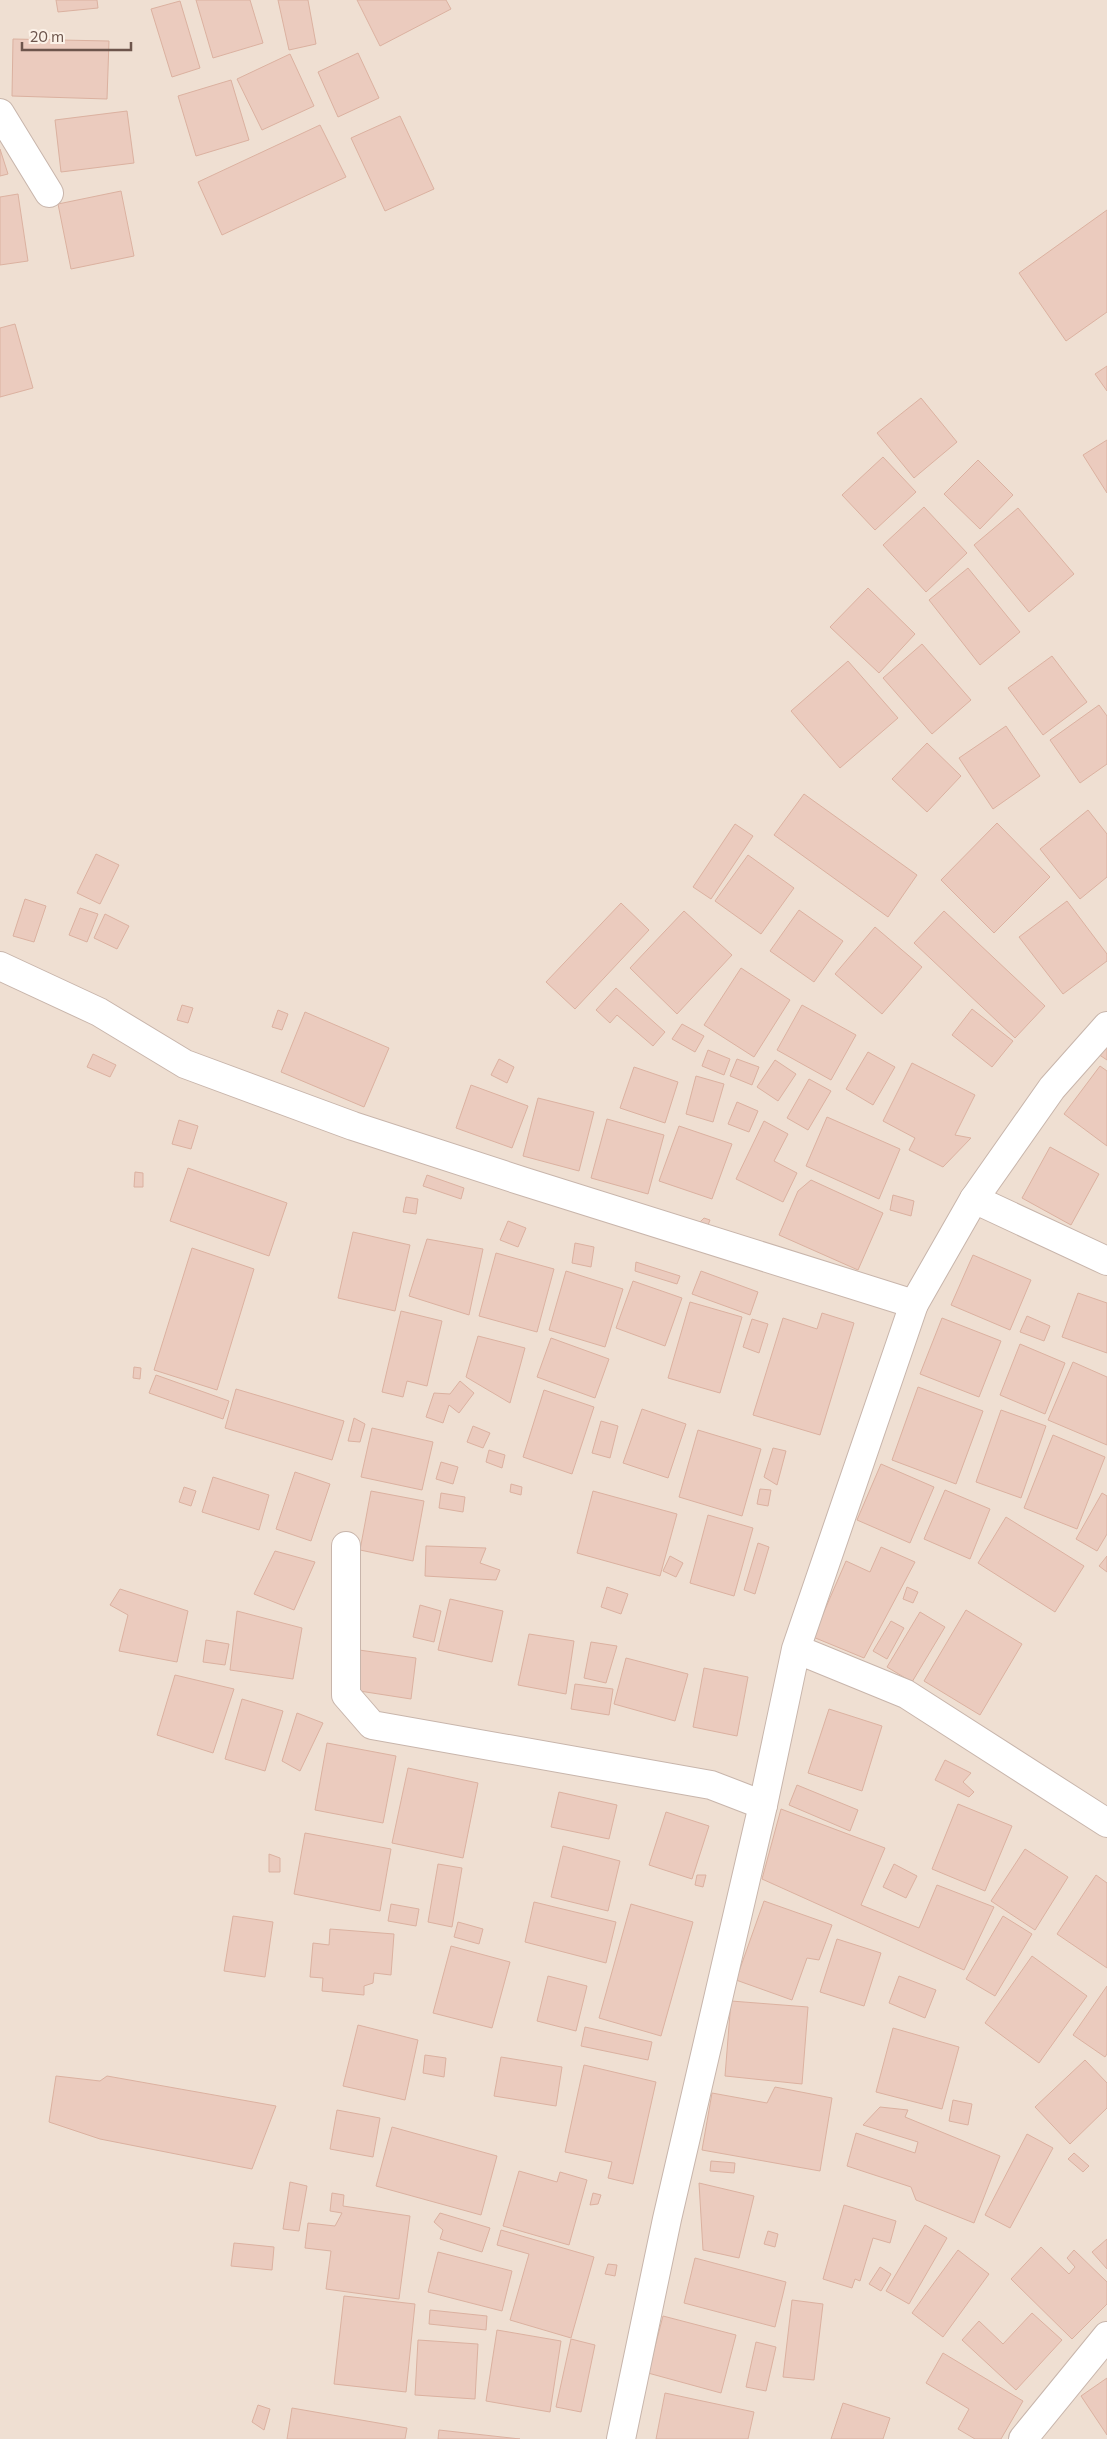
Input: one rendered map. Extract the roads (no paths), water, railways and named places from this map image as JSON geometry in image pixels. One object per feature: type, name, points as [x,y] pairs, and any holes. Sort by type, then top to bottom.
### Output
[{"type":"street","points":[[0,113],[49,193]]},
{"type":"street","points":[[0,966],[99,1012],[185,1064],[353,1126],[914,1304]]},
{"type":"street","points":[[622,2439],[666,2219],[763,1805],[796,1649],[914,1304],[974,1199],[1052,1088],[1107,1026]]},
{"type":"street","points":[[974,1199],[1107,1261]]},
{"type":"street","points":[[346,1546],[346,1695],[372,1725],[711,1785],[763,1805]]},
{"type":"street","points":[[796,1649],[906,1694],[1107,1823]]},
{"type":"street","points":[[1024,2439],[1107,2336]]}]
